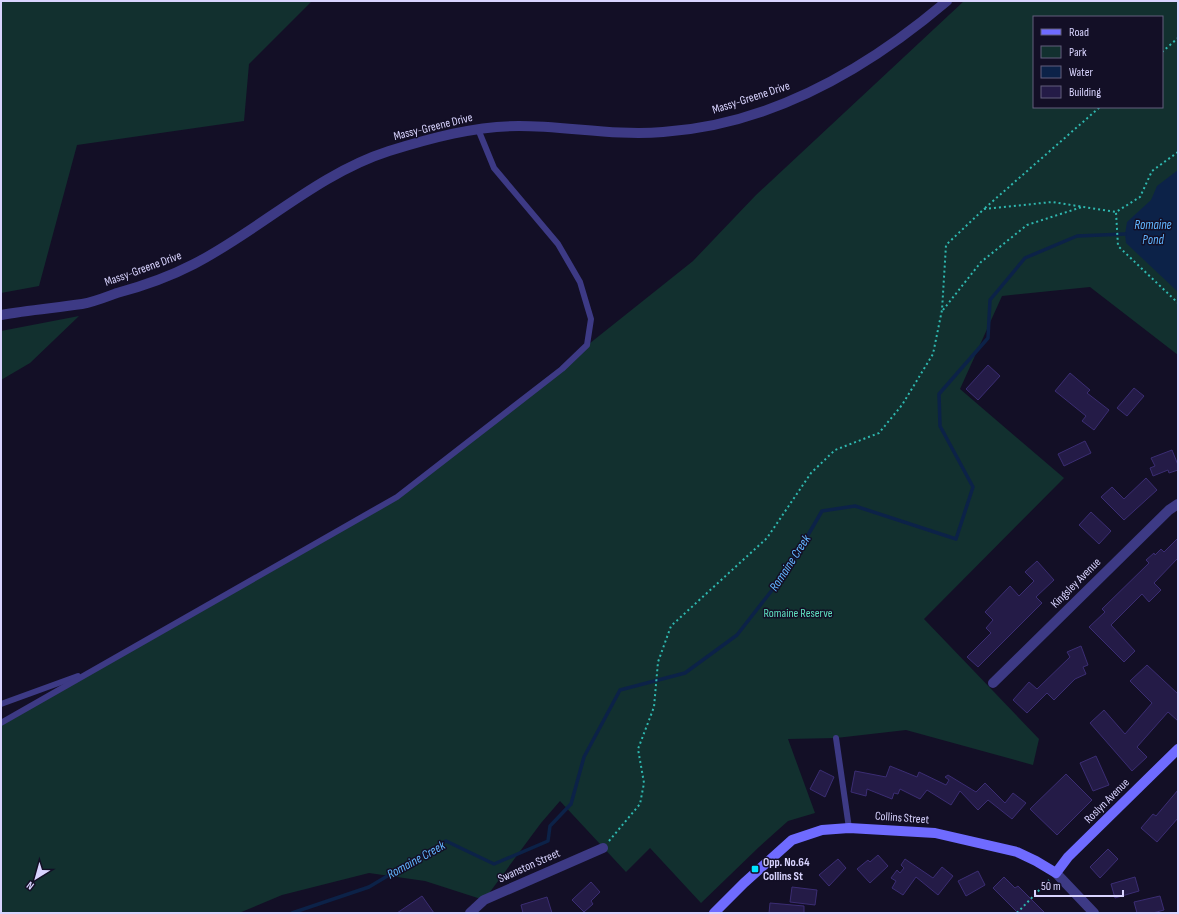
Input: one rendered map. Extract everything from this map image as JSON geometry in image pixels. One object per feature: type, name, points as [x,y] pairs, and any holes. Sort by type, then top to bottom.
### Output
[{"type":"street","name":"Massy-Greene Drive","points":[[1,315],[85,303],[149,284],[193,264],[336,175],[385,152],[451,133],[518,126],[563,128],[608,133],[664,132],[720,124],[776,106],[817,89],[859,67],[914,29],[947,1]]},
{"type":"street","name":"Kingsley Avenue","points":[[993,683],[1169,510],[1178,504]]},
{"type":"street","name":"Roslyn Avenue","points":[[1056,874],[1068,857],[1178,749]]},
{"type":"street","name":"Collins Street","points":[[714,913],[744,883],[792,840],[822,830],[849,828],[935,833],[1017,852],[1036,861],[1056,874],[1094,913]]},
{"type":"street","name":"Swanston Street","points":[[470,913],[484,900],[603,848]]},
{"type":"lane","points":[[1,724],[398,497],[562,369],[587,345],[591,319],[580,282],[558,244],[494,168],[478,129]]},
{"type":"lane","points":[[1,704],[95,670]]},
{"type":"lane","points":[[836,738],[849,828]]},
{"type":"path","points":[[1163,51],[1178,38]]},
{"type":"path","points":[[603,848],[640,804],[644,783],[638,749],[654,707],[658,662],[671,626],[767,538],[812,473],[835,450],[879,433],[902,405],[933,354],[942,310],[946,245],[984,209],[1099,108]]},
{"type":"path","points":[[984,209],[1052,202],[1116,212],[1140,196],[1152,171],[1178,152]]},
{"type":"path","points":[[942,310],[981,262],[1027,225],[1083,207]]},
{"type":"path","points":[[1116,212],[1118,246],[1178,303]]},
{"type":"path","points":[[1017,913],[1056,874]]},
{"type":"green space","points":[[1,1],[312,1],[249,64],[244,121],[77,145],[39,286],[1,293]]},
{"type":"green space","name":"Romaine Reserve","points":[[964,1],[1178,1],[1178,355],[1090,287],[1002,296],[960,389],[1064,478],[924,619],[1039,739],[1033,765],[906,730],[836,738],[788,739],[815,813],[788,821],[701,903],[650,848],[626,872],[560,801],[541,823],[484,900],[425,881],[369,873],[282,895],[239,913],[1,913],[1,723],[397,497],[693,261],[756,195]]},
{"type":"green space","points":[[79,316],[30,363],[1,380],[1,331]]},
{"type":"water","name":"Romaine Pond","points":[[1178,170],[1178,292],[1126,243],[1125,234],[1127,222],[1151,200],[1157,186]]},
{"type":"building","points":[[988,365],[1000,376],[978,400],[966,389]]},
{"type":"building","points":[[1070,373],[1090,390],[1087,393],[1109,410],[1094,430],[1082,421],[1086,416],[1055,391]]},
{"type":"building","points":[[1134,388],[1144,396],[1127,416],[1117,408]]},
{"type":"building","points":[[1085,441],[1091,453],[1064,466],[1058,454]]},
{"type":"building","points":[[1172,450],[1178,465],[1178,470],[1169,473],[1168,470],[1153,476],[1150,468],[1155,466],[1151,458]]},
{"type":"building","points":[[1146,478],[1157,490],[1124,520],[1101,497],[1112,487],[1124,499]]},
{"type":"building","points":[[1091,512],[1111,531],[1099,544],[1079,525]]},
{"type":"building","points":[[1178,538],[1178,558],[1154,583],[1161,590],[1149,602],[1142,594],[1111,625],[1135,651],[1124,662],[1089,627],[1105,612],[1102,609],[1149,563],[1146,560],[1154,553],[1155,555],[1161,549],[1164,552]]},
{"type":"building","points":[[1037,561],[1054,580],[1036,597],[1042,603],[978,667],[967,657],[991,633],[986,628],[993,620],[985,612],[1010,586],[1019,596],[1034,581],[1025,572]]},
{"type":"building","points":[[1081,646],[1088,665],[1083,667],[1086,674],[1075,679],[1054,700],[1047,693],[1027,713],[1013,700],[1029,682],[1037,689],[1070,657],[1067,652]]},
{"type":"building","points":[[1147,665],[1178,694],[1178,721],[1168,712],[1137,747],[1147,757],[1132,771],[1090,723],[1104,710],[1125,734],[1152,703],[1130,681]]},
{"type":"building","points":[[1096,756],[1109,785],[1093,791],[1080,763]]},
{"type":"building","points":[[890,766],[917,777],[919,772],[946,785],[949,780],[945,777],[948,775],[976,792],[985,783],[1005,803],[1013,793],[1026,803],[1012,819],[988,800],[978,810],[960,791],[951,805],[927,790],[920,799],[900,789],[898,794],[894,793],[892,799],[867,789],[866,796],[851,792],[855,771],[886,777]]},
{"type":"building","points":[[820,770],[834,777],[825,797],[810,789]]},
{"type":"building","points":[[1066,774],[1092,800],[1057,835],[1030,809]]},
{"type":"building","points":[[1178,790],[1178,818],[1157,842],[1141,828],[1153,814],[1156,816]]},
{"type":"building","points":[[1108,849],[1118,859],[1100,878],[1090,867]]},
{"type":"building","points":[[878,855],[888,866],[870,883],[857,869],[868,860],[870,862]]},
{"type":"building","points":[[838,859],[846,868],[829,886],[819,875]]},
{"type":"building","points":[[905,859],[933,878],[942,867],[953,876],[938,895],[916,877],[903,895],[892,888],[896,881],[891,878],[897,870],[900,873],[904,868],[901,865]]},
{"type":"building","points":[[978,871],[985,885],[966,896],[958,881]]},
{"type":"building","points":[[1004,877],[1015,888],[1018,886],[1045,913],[1018,913],[993,888]]},
{"type":"building","points":[[1135,877],[1139,891],[1115,898],[1111,884]]},
{"type":"building","points":[[591,882],[600,892],[591,901],[593,904],[584,912],[572,900]]},
{"type":"building","points":[[792,887],[817,890],[815,905],[790,902]]},
{"type":"building","points":[[422,896],[434,913],[397,913]]},
{"type":"building","points":[[1160,896],[1164,910],[1153,913],[1137,913],[1134,902]]},
{"type":"building","points":[[547,897],[552,913],[523,913],[521,905]]},
{"type":"building","points":[[770,903],[804,906],[804,913],[769,913]]},
{"type":"waterway","name":"Romaine Creek","points":[[292,913],[369,887],[446,841],[494,864],[548,841],[550,826],[571,804],[584,757],[620,690],[685,673],[737,635],[787,571],[822,511],[855,506],[956,539],[973,487],[940,426],[939,394],[988,338],[990,300],[1025,258],[1077,236],[1125,234]]},
{"type":"place","name":"Opp. No.64 Collins St","points":[[755,869]]}]
